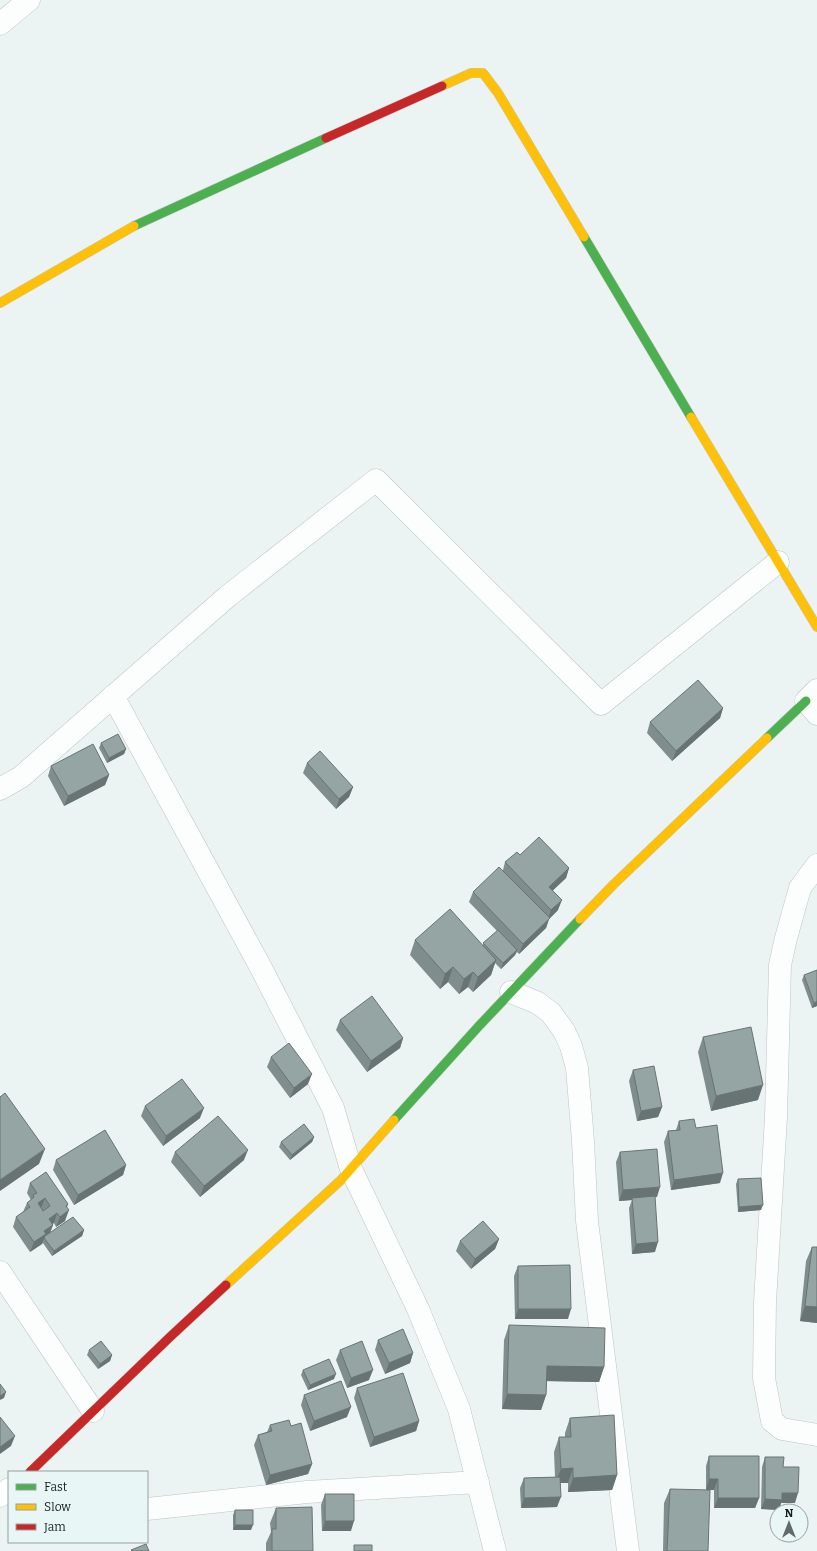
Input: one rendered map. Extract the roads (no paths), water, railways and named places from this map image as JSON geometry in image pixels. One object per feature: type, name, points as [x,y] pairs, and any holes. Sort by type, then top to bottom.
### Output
[{"type":"street","points":[[0,24],[29,0]]},
{"type":"street","points":[[0,303],[124,230],[471,73],[483,73],[498,93],[817,627]]},
{"type":"street","points":[[0,788],[21,777],[228,596],[376,480],[601,704],[778,562]]},
{"type":"street","points":[[113,696],[260,966],[333,1108],[351,1169],[418,1309],[459,1409],[495,1551]]},
{"type":"street","points":[[31,1471],[171,1336],[336,1185],[511,992],[614,884],[813,702]]},
{"type":"street","points":[[817,865],[800,888],[780,965],[776,1117],[765,1302],[764,1378],[772,1421],[782,1429],[817,1435]]},
{"type":"street","points":[[511,992],[538,1003],[551,1013],[564,1031],[571,1046],[576,1068],[583,1141],[587,1221],[628,1551]]},
{"type":"street","points":[[0,1272],[94,1411]]},
{"type":"street","points":[[148,1509],[308,1492],[478,1482]]}]
